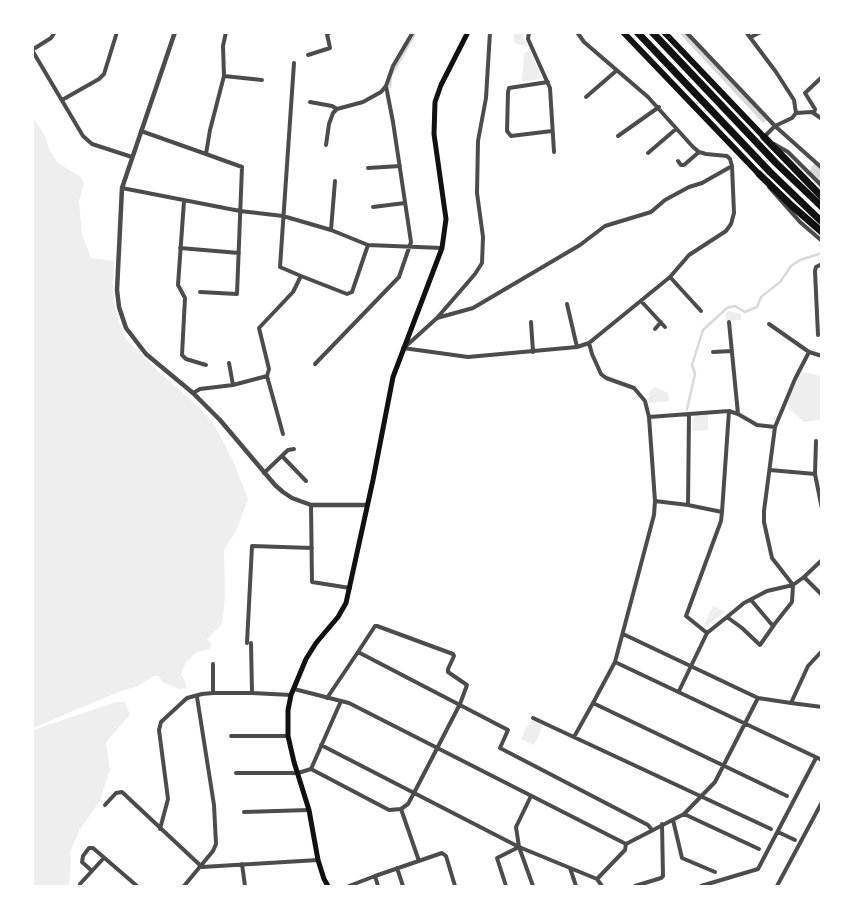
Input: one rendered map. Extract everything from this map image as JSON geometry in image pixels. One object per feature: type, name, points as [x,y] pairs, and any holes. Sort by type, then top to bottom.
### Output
[{"type":"highway","points":[[623,32],[759,174],[822,232]]},
{"type":"highway","points":[[637,32],[770,172],[822,222]]},
{"type":"highway","points":[[652,32],[776,163],[822,207]]},
{"type":"highway","points":[[664,32],[822,197]]},
{"type":"main road","points":[[328,886],[318,860],[309,810],[288,736],[291,695],[301,669],[311,651],[344,610],[373,480],[389,391],[403,348],[442,248],[446,219],[434,134],[435,102],[441,85],[468,32]]},
{"type":"street","points":[[55,32],[51,38],[32,50],[82,136],[92,144],[132,157]]},
{"type":"street","points":[[62,100],[99,79],[104,74],[117,32]]},
{"type":"street","points":[[175,32],[122,188],[117,300],[126,328],[138,346],[193,393],[220,420],[275,485],[292,498],[311,505],[367,505]]},
{"type":"street","points":[[206,154],[224,76],[223,46],[226,32]]},
{"type":"street","points":[[310,102],[337,109],[363,102],[376,96],[386,86],[393,66],[413,32]]},
{"type":"street","points":[[403,348],[437,318],[475,274],[482,263],[483,236],[477,193],[478,141],[486,98],[490,32]]},
{"type":"street","points":[[528,32],[528,39],[548,82],[554,152]]},
{"type":"street","points":[[403,348],[468,357],[577,347],[589,343],[670,277],[689,255],[720,236],[731,224],[734,207],[730,159],[727,156],[699,152],[648,97],[584,42],[577,32]]},
{"type":"street","points":[[686,32],[775,126],[822,168]]},
{"type":"street","points":[[746,32],[794,100],[796,113],[792,118],[775,126],[764,137],[788,152],[822,186]]},
{"type":"street","points":[[751,37],[761,32]]},
{"type":"street","points":[[308,55],[330,48],[328,33]]},
{"type":"street","points":[[294,63],[280,267],[347,294],[352,292],[368,246]]},
{"type":"street","points":[[586,97],[616,71]]},
{"type":"street","points":[[224,76],[262,80]]},
{"type":"street","points":[[814,113],[815,109],[805,93],[822,77]]},
{"type":"street","points":[[548,82],[510,88],[508,92],[507,131],[511,136],[552,131]]},
{"type":"street","points":[[315,364],[399,277],[411,242],[386,86]]},
{"type":"street","points":[[618,136],[659,108]]},
{"type":"street","points":[[326,145],[329,124],[333,113],[337,109]]},
{"type":"street","points":[[796,113],[814,113],[822,119]]},
{"type":"street","points":[[648,153],[676,129]]},
{"type":"street","points":[[141,131],[242,167],[237,294],[200,292]]},
{"type":"street","points":[[730,159],[738,151]]},
{"type":"street","points":[[678,160],[681,165],[684,165],[699,152]]},
{"type":"street","points":[[368,168],[400,166]]},
{"type":"street","points":[[437,318],[473,308],[580,245],[606,226],[651,212],[664,200],[702,183],[732,166]]},
{"type":"street","points":[[759,174],[782,204],[822,241]]},
{"type":"street","points":[[331,230],[335,181]]},
{"type":"street","points":[[122,188],[240,211],[283,216],[331,230],[368,246],[442,248]]},
{"type":"street","points":[[184,201],[178,285],[185,298],[182,355],[186,359],[206,365]]},
{"type":"street","points":[[373,208],[405,203]]},
{"type":"street","points":[[180,248],[238,253]]},
{"type":"street","points":[[818,335],[815,270],[816,267],[822,264]]},
{"type":"street","points":[[283,434],[267,376],[269,369],[259,328],[293,292],[301,276]]},
{"type":"street","points":[[670,277],[701,311]]},
{"type":"street","points":[[641,301],[664,327]]},
{"type":"street","points":[[567,304],[577,347]]},
{"type":"street","points":[[530,322],[533,352]]},
{"type":"street","points":[[655,329],[661,322]]},
{"type":"street","points":[[729,322],[738,414]]},
{"type":"street","points":[[769,324],[809,352],[822,356]]},
{"type":"street","points":[[574,737],[615,662],[654,514],[655,501],[649,417],[645,401],[634,388],[606,378],[601,374],[589,343]]},
{"type":"street","points":[[713,352],[732,351]]},
{"type":"street","points":[[727,617],[760,645],[792,602],[793,585],[772,558],[764,522],[764,511],[775,427],[795,379],[809,352]]},
{"type":"street","points":[[229,363],[233,385]]},
{"type":"street","points":[[193,393],[267,376]]},
{"type":"street","points":[[649,417],[729,412],[738,414],[757,425],[775,427]]},
{"type":"street","points":[[707,633],[686,616],[721,521],[729,412]]},
{"type":"street","points":[[688,505],[690,414]]},
{"type":"street","points":[[816,441],[816,474],[822,509]]},
{"type":"street","points":[[264,472],[288,450],[294,449]]},
{"type":"street","points":[[282,456],[306,481]]},
{"type":"street","points":[[770,470],[816,474]]},
{"type":"street","points":[[655,501],[722,512]]},
{"type":"street","points":[[311,505],[312,582],[350,588]]},
{"type":"street","points":[[252,693],[249,643],[252,546],[312,548]]},
{"type":"street","points":[[679,691],[707,633],[744,603],[767,591],[793,585],[822,560]]},
{"type":"street","points":[[804,577],[822,595]]},
{"type":"street","points":[[751,600],[774,625]]},
{"type":"street","points":[[236,773],[298,773],[310,769],[389,810],[402,809],[408,804],[414,793],[460,704],[467,685],[448,672],[453,654],[375,626],[327,698]]},
{"type":"street","points":[[622,634],[758,698],[822,707]]},
{"type":"street","points":[[791,703],[808,666],[822,651]]},
{"type":"street","points":[[358,652],[508,730],[500,748],[648,825],[652,830]]},
{"type":"street","points":[[615,662],[822,760]]},
{"type":"street","points":[[213,664],[214,693]]},
{"type":"street","points":[[294,689],[349,703],[626,844]]},
{"type":"street","points":[[160,829],[168,799],[159,726],[161,722],[187,698],[197,697],[202,694],[252,693],[291,695]]},
{"type":"street","points":[[184,886],[202,867],[213,852],[216,844],[214,805],[197,697]]},
{"type":"street","points":[[626,844],[684,814],[714,782],[758,698]]},
{"type":"street","points":[[310,769],[341,701]]},
{"type":"street","points":[[593,703],[787,796]]},
{"type":"street","points":[[533,718],[771,829]]},
{"type":"street","points":[[231,736],[288,736]]},
{"type":"street","points":[[321,745],[519,847],[597,879],[602,886]]},
{"type":"street","points":[[701,886],[714,884],[758,869],[816,758]]},
{"type":"street","points":[[105,805],[120,791],[202,867],[318,860]]},
{"type":"street","points":[[531,796],[516,827],[519,847],[533,886]]},
{"type":"street","points":[[778,886],[822,802]]},
{"type":"street","points":[[402,809],[419,861]]},
{"type":"street","points":[[244,812],[309,810]]},
{"type":"street","points":[[684,814],[759,849]]},
{"type":"street","points":[[673,820],[682,858],[715,872]]},
{"type":"street","points":[[635,886],[663,876],[662,824]]},
{"type":"street","points":[[778,832],[795,840]]},
{"type":"street","points":[[597,879],[625,850],[626,844]]},
{"type":"street","points":[[506,886],[497,858],[519,847]]},
{"type":"street","points":[[92,870],[82,862],[83,856],[89,848],[93,848],[135,886]]},
{"type":"street","points":[[349,886],[397,868],[444,854],[456,886]]},
{"type":"street","points":[[80,884],[102,860]]},
{"type":"street","points":[[242,864],[245,886]]},
{"type":"street","points":[[397,868],[403,886]]},
{"type":"street","points":[[570,868],[576,886]]},
{"type":"street","points":[[375,876],[378,886]]},
{"type":"shaded area","points":[[513,33],[525,33],[523,36],[528,47],[515,43]]},
{"type":"shaded area","points":[[679,33],[685,33],[767,120],[763,123]]},
{"type":"shaded area","points":[[531,52],[541,76],[540,79],[522,82],[524,54]]},
{"type":"shaded area","points":[[32,116],[45,136],[49,149],[58,163],[81,177],[84,183],[79,201],[82,235],[90,258],[114,261],[113,289],[115,308],[127,340],[160,373],[200,408],[214,424],[234,463],[248,499],[236,531],[224,550],[225,598],[222,624],[207,639],[211,643],[210,649],[197,652],[186,662],[181,674],[186,683],[186,688],[179,689],[163,682],[158,676],[154,676],[136,687],[123,690],[33,728]]},
{"type":"shaded area","points":[[729,311],[741,314],[741,320],[726,320],[725,314]]},
{"type":"shaded area","points":[[803,372],[821,376],[821,420],[804,422],[789,408],[788,403],[792,391]]},
{"type":"shaded area","points":[[654,387],[668,393],[669,401],[649,403],[647,399],[650,396],[648,394]]},
{"type":"shaded area","points":[[696,415],[708,415],[708,430],[693,431],[692,419]]},
{"type":"shaded area","points":[[713,606],[724,611],[708,625],[704,625]]},
{"type":"shaded area","points":[[116,702],[125,702],[130,715],[106,742],[110,770],[100,801],[80,829],[70,852],[69,886],[33,886],[33,730]]},
{"type":"shaded area","points":[[532,720],[543,725],[534,745],[521,739]]},
{"type":"waterway","points":[[390,87],[391,76],[416,32]]},
{"type":"waterway","points":[[817,171],[822,175]]},
{"type":"waterway","points":[[687,409],[695,374],[692,365],[703,330],[727,308],[735,306],[745,312],[757,307],[761,297],[780,282],[791,266],[800,260],[822,253]]},
{"type":"waterway","points":[[822,473],[822,481]]}]
